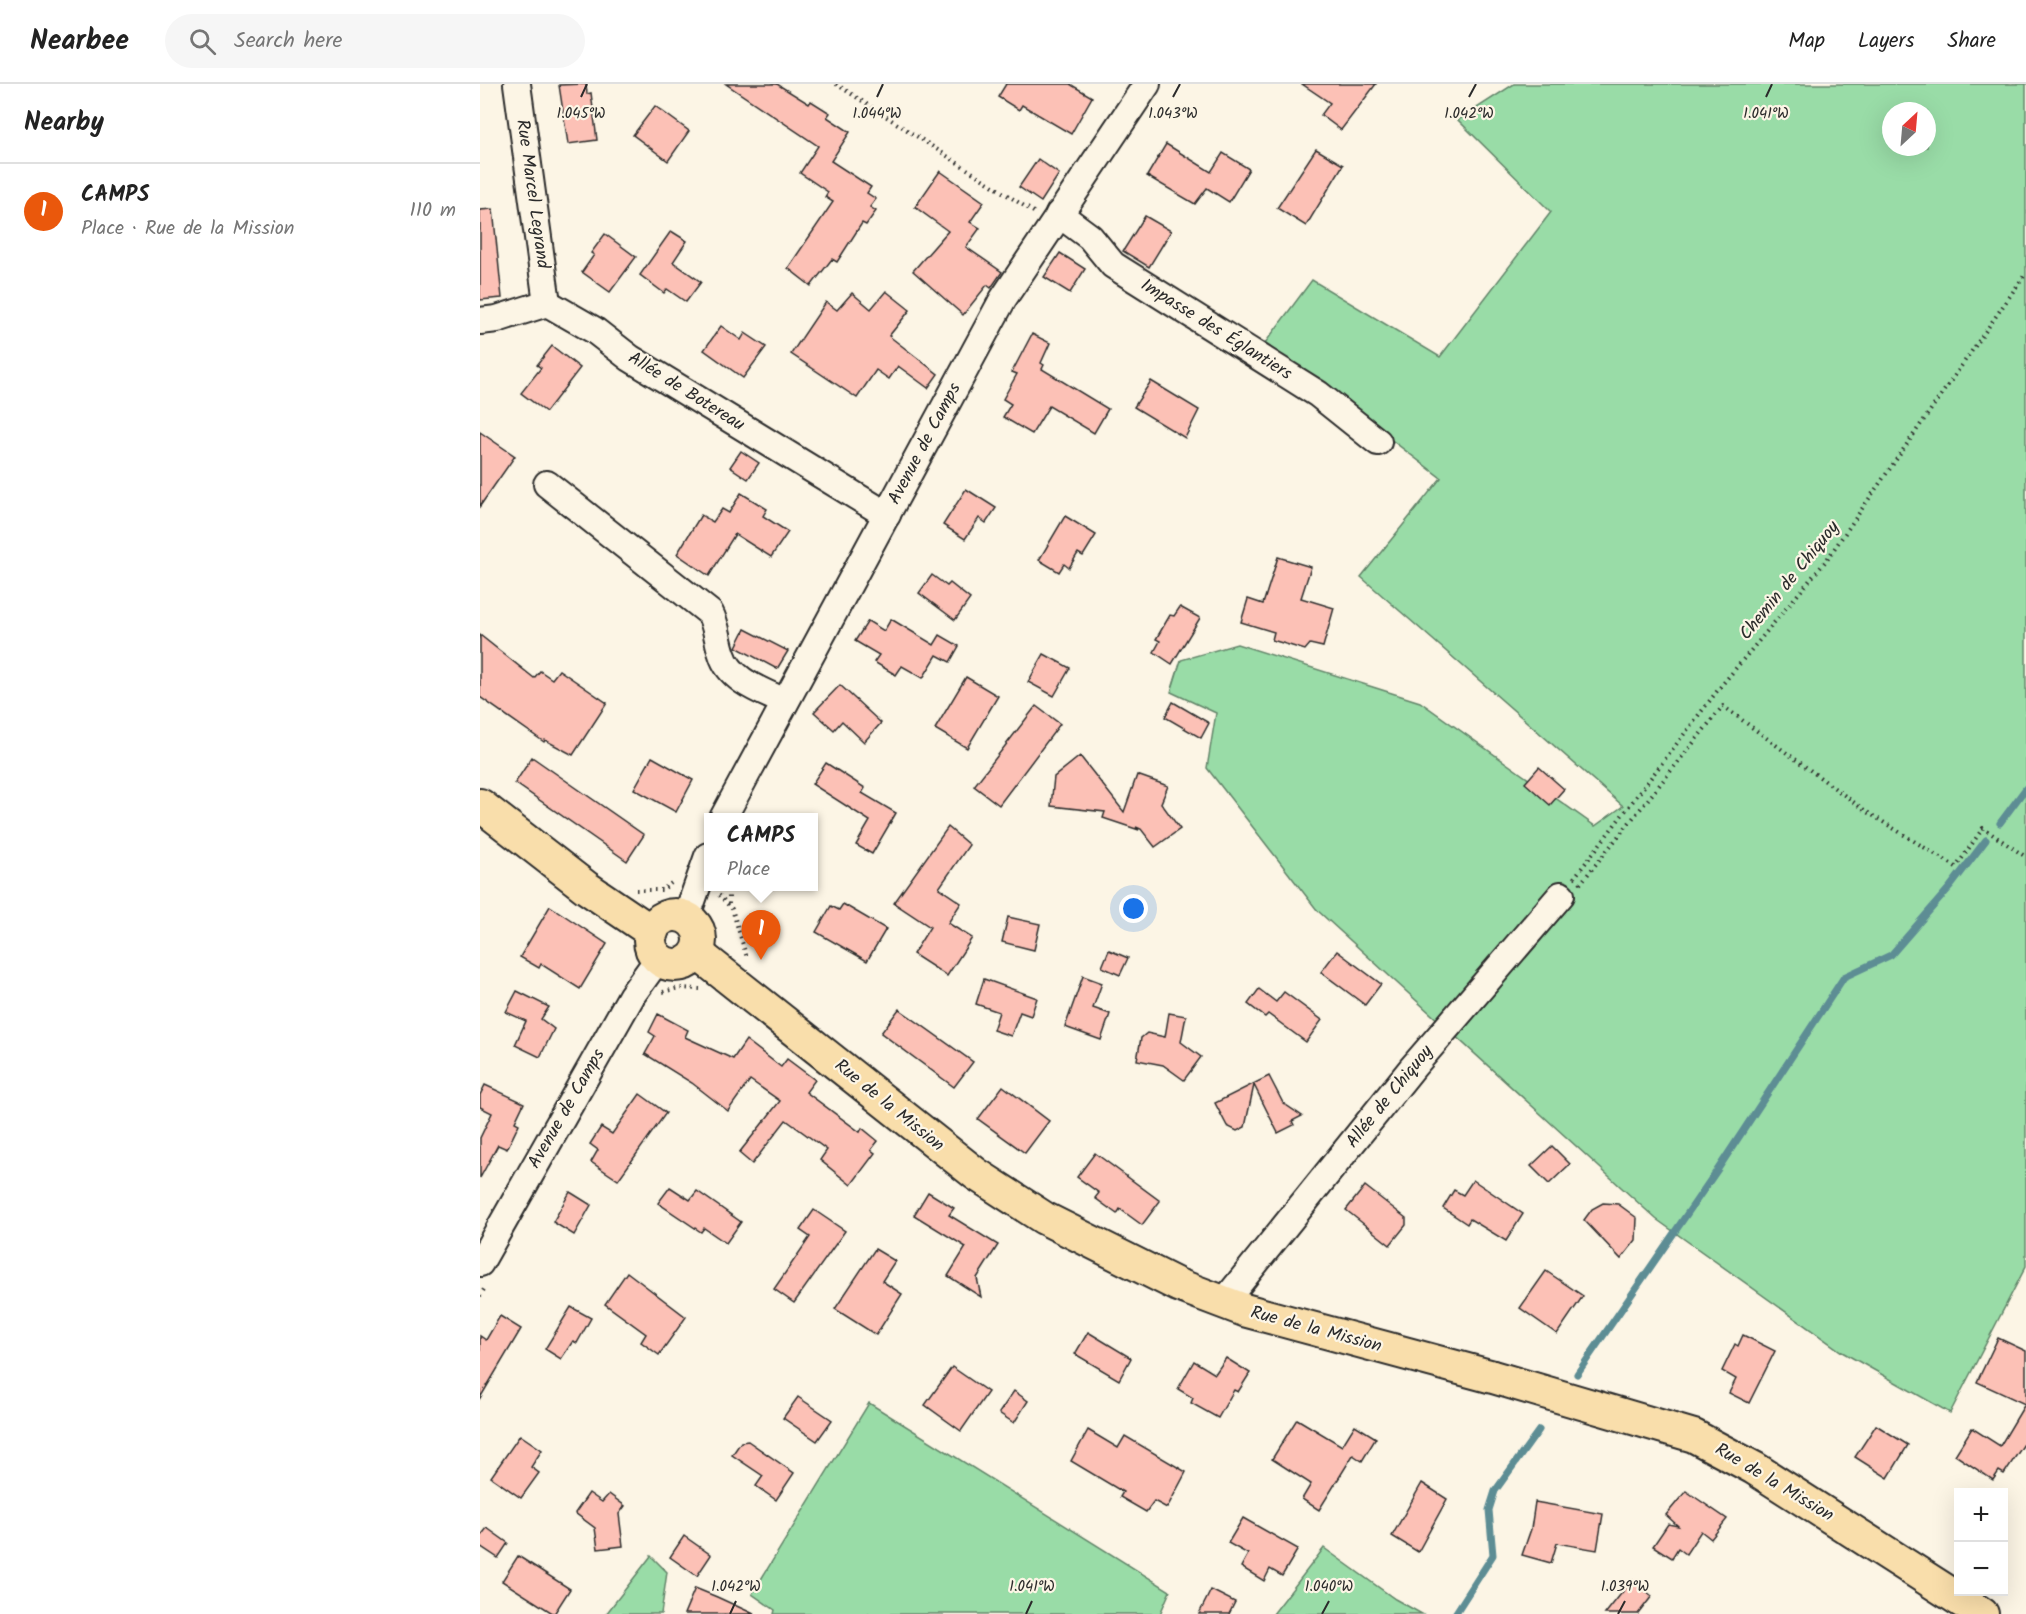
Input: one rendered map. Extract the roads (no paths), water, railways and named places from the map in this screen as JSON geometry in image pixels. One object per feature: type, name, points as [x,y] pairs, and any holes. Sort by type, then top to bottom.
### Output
[{"type":"main road","points":[[480,805],[587,888],[655,945],[665,963],[680,965],[693,959],[700,945],[698,929],[686,918],[670,916],[656,924],[655,945]]},
{"type":"main road","name":"Rue de la Mission","points":[[697,953],[744,975],[976,1174],[1044,1218],[1168,1280],[1244,1310],[1493,1377],[1694,1436],[1755,1468],[1982,1614]]},
{"type":"street","name":"Rue Marcel Legrand","points":[[517,84],[547,303]]},
{"type":"street","name":"Avenue de Camps","points":[[726,813],[1004,299],[1055,219],[1147,84]]},
{"type":"street","name":"Impasse des Églantiers","points":[[1055,219],[1090,237],[1113,265],[1318,394],[1378,442]]},
{"type":"street","points":[[480,321],[497,319],[547,303]]},
{"type":"street","name":"Allée de Botereau","points":[[547,303],[594,330],[630,358],[886,515]]},
{"type":"street","points":[[547,484],[710,613],[717,625],[726,664],[742,680],[785,702]]},
{"type":"street","points":[[686,918],[704,869]]},
{"type":"street","name":"Allée de Chiquoy","points":[[1224,1302],[1413,1067],[1568,893]]},
{"type":"street","name":"Avenue de Camps","points":[[486,1270],[632,995],[655,945]]},
{"type":"waterway","points":[[2000,823],[2026,788]]},
{"type":"waterway","points":[[1577,1374],[1718,1169],[1844,977],[1891,955],[1950,887],[1986,840]]},
{"type":"waterway","points":[[1455,1614],[1493,1555],[1489,1510],[1495,1491],[1539,1430]]},
{"type":"place","name":"CAMPS","points":[[761,960]]}]
